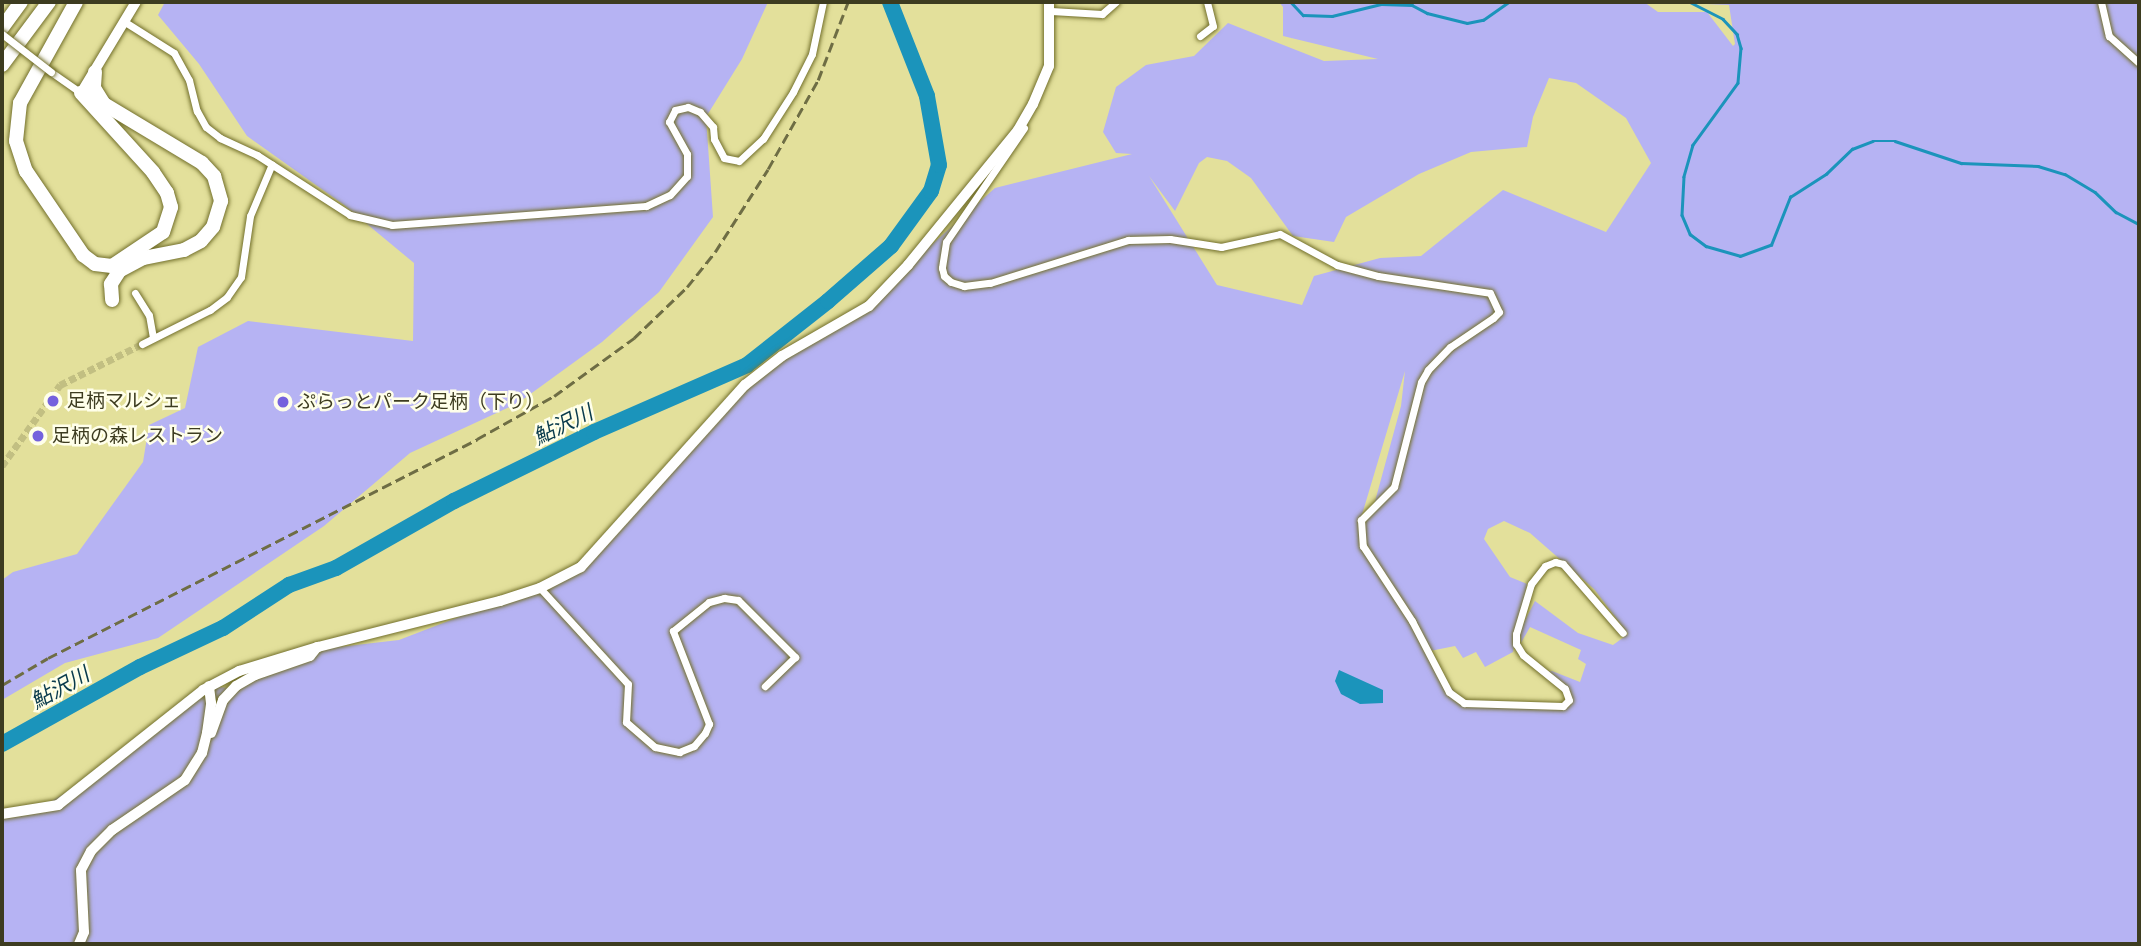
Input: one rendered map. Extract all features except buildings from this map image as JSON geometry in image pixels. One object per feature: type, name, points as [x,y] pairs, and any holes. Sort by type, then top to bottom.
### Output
[{"type":"highway","points":[[2,14],[12,2]]},
{"type":"highway","points":[[2,28],[21,2]]},
{"type":"highway","points":[[2,65],[49,2]]},
{"type":"highway","points":[[76,2],[20,103],[16,141],[26,171],[83,255],[94,264],[112,266],[163,232],[171,207],[167,193],[144,161],[81,93]]},
{"type":"highway","points":[[95,72],[94,88],[104,104],[202,163],[214,176],[220,192],[220,210],[208,235],[184,250],[143,258],[120,270],[111,284],[113,300]]},
{"type":"street","points":[[2,34],[81,93],[136,2]]},
{"type":"street","points":[[125,22],[174,53],[189,80],[197,111],[206,127],[220,138],[272,164],[349,215],[392,225],[646,206],[670,195],[687,176],[687,154],[669,122],[675,110],[688,107],[700,111],[713,127],[714,139],[724,158],[739,161],[763,139],[793,92],[812,54],[822,2]]},
{"type":"street","points":[[1116,2],[1102,14],[1050,6],[1049,66],[1023,131],[946,242],[942,254],[944,276],[951,282],[975,286],[1128,240],[1170,239],[1221,247],[1280,234],[1337,265],[1378,276],[1490,293],[1499,312],[1450,347],[1428,370],[1421,382],[1394,487],[1360,520],[1363,546],[1412,621],[1449,692],[1464,703],[1563,706],[1569,700],[1565,689],[1523,655],[1516,644],[1516,634],[1531,584],[1545,566],[1555,562],[1563,564],[1623,633]]},
{"type":"street","points":[[1200,36],[1213,26],[1207,2]]},
{"type":"street","points":[[2101,2],[2109,36],[2139,63]]},
{"type":"street","points":[[2,814],[58,805],[209,686],[258,663],[456,614],[540,588],[580,567],[745,385],[782,356],[869,306],[908,265],[984,173],[1018,130],[1033,104]]},
{"type":"street","points":[[142,344],[210,310],[228,297],[241,277],[250,216],[272,164]]},
{"type":"street","points":[[135,293],[149,315],[153,338]]},
{"type":"street","points":[[540,588],[628,684],[626,722],[655,747],[679,752],[694,746],[709,724],[673,631],[709,601],[724,598],[738,600],[795,657],[765,686]]},
{"type":"street","points":[[206,739],[223,701],[236,686],[255,675],[310,656],[317,647]]},
{"type":"street","points":[[79,944],[84,932],[81,870],[91,851],[112,830],[185,780],[202,753],[206,739],[211,703],[209,686]]},
{"type":"shaded area","points":[[165,2],[768,2],[742,59],[706,117],[713,217],[659,292],[602,342],[518,403],[410,453],[324,526],[158,638],[65,663],[2,700],[2,580],[13,572],[77,554],[143,462],[149,425],[185,408],[198,347],[248,321],[413,341],[414,263],[344,205],[247,136],[199,64],[158,15]]},
{"type":"shaded area","points":[[1279,2],[1644,2],[1658,12],[1707,12],[1733,46],[1735,44],[1729,5],[1661,2],[2139,2],[2139,944],[2,944],[2,819],[28,815],[92,777],[209,686],[238,689],[271,660],[321,649],[399,640],[500,601],[553,587],[609,535],[757,376],[854,314],[995,188],[1132,154],[1116,153],[1103,132],[1116,87],[1146,65],[1194,56],[1228,23],[1324,61],[1378,59],[1283,36],[1283,7]],"holes":[[[1549,78],[1576,83],[1626,118],[1651,163],[1606,232],[1503,190],[1421,256],[1380,258],[1314,276],[1302,305],[1217,285],[1149,176],[1175,211],[1199,163],[1207,157],[1227,161],[1251,178],[1293,236],[1334,242],[1346,217],[1419,174],[1471,152],[1527,147],[1533,117]],[[1405,371],[1401,406],[1374,505],[1361,518]],[[1504,521],[1530,533],[1594,589],[1628,634],[1613,645],[1578,633],[1535,601],[1520,630],[1521,643],[1530,627],[1581,650],[1578,659],[1586,664],[1580,682],[1552,671],[1547,672],[1569,691],[1571,704],[1464,703],[1439,673],[1430,651],[1455,646],[1463,658],[1476,652],[1485,667],[1513,652],[1527,584],[1510,577],[1484,539],[1488,529]]]},
{"type":"shaded area","points":[[1339,670],[1383,690],[1383,703],[1360,704],[1341,694],[1335,681]]},
{"type":"waterway","name":"鮎沢川","points":[[2,744],[140,667],[223,628],[289,585],[336,568],[454,501],[594,432],[747,365],[828,301],[891,246],[931,191],[939,165],[927,96],[890,2]]},
{"type":"waterway","points":[[1291,2],[1303,15],[1332,16],[1381,4],[1412,5],[1427,13],[1467,23],[1483,20],[1509,2]]},
{"type":"waterway","points":[[1690,2],[1723,19],[1737,34],[1741,48],[1738,83],[1693,145],[1684,177],[1682,215],[1690,234],[1706,246],[1740,256],[1771,245],[1790,197],[1826,174],[1852,149],[1873,141],[1895,141],[1961,163],[2038,166],[2065,174],[2095,192],[2116,212],[2139,224]]},
{"type":"tunnel","points":[[2,466],[60,385],[142,344]]},
{"type":"railway","points":[[2,685],[48,658],[477,439],[554,396],[634,338],[687,287],[715,252],[768,169],[818,80],[848,2]]},
{"type":"place","name":"足柄マルシェ","points":[[53,401]]},
{"type":"place","name":"ぷらっとパーク足柄（下り）","points":[[283,402]]},
{"type":"place","name":"足柄の森レストラン","points":[[38,436]]}]
